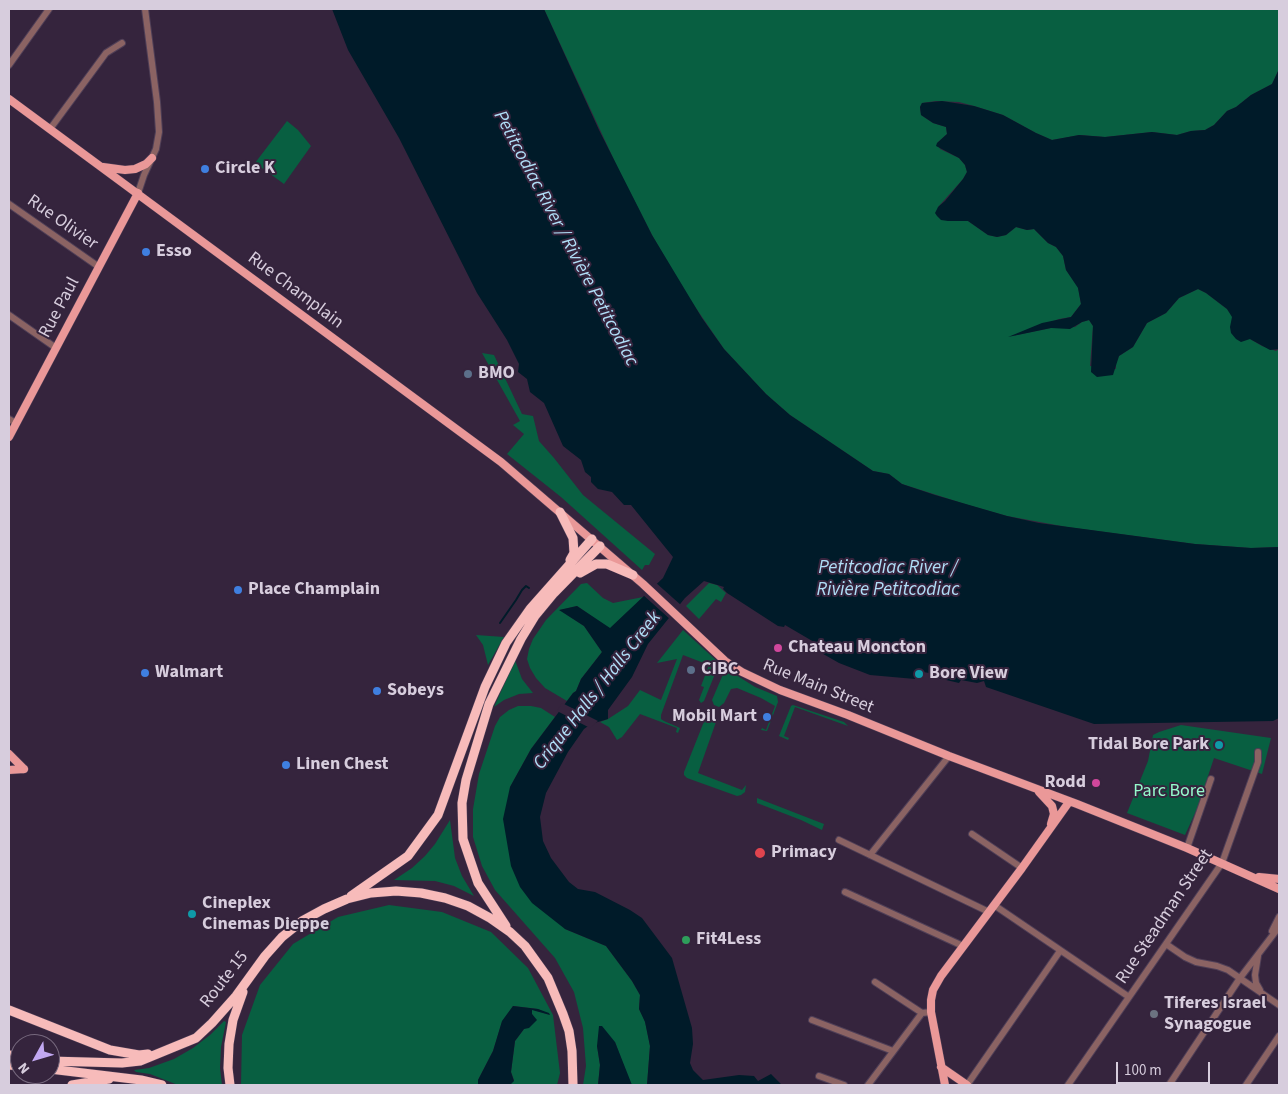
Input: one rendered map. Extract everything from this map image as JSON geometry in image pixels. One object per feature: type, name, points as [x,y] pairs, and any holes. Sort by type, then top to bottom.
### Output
[{"type":"highway","points":[[560,512],[573,538],[574,553],[566,569]]},
{"type":"highway","points":[[347,899],[408,856],[438,815],[485,687],[506,643],[530,609],[592,539]]},
{"type":"highway","points":[[510,932],[478,883],[463,839],[462,803],[466,780],[489,704],[521,638],[535,616],[554,593],[600,546]]},
{"type":"highway","points":[[554,593],[587,568],[596,564],[607,564],[633,575]]},
{"type":"highway","name":"Route 15","points":[[164,1052],[196,1038],[212,1023],[236,996],[265,956],[282,937],[302,921],[324,908],[347,899],[371,893],[421,892],[468,906],[490,918],[510,932],[537,961],[557,996],[569,1031],[572,1051],[573,1085]]},
{"type":"highway","points":[[230,1085],[228,1068],[229,1044],[233,1020],[240,998],[251,976]]},
{"type":"highway","points":[[9,1010],[110,1050],[139,1056],[164,1052]]},
{"type":"highway","points":[[60,1061],[122,1064],[140,1061],[164,1052]]},
{"type":"highway","points":[[60,1070],[141,1080],[162,1085]]},
{"type":"highway","points":[[72,1085],[120,1078]]},
{"type":"main road","name":"Rue Champlain","points":[[9,99],[102,167],[140,190],[501,462],[592,539]]},
{"type":"main road","points":[[102,167],[130,170],[142,166],[152,158]]},
{"type":"main road","name":"Rue Paul","points":[[9,436],[12,421],[56,348],[140,190]]},
{"type":"main road","name":"Rue Main Street","points":[[592,539],[726,661],[742,672],[780,690],[1187,848],[1279,889]]},
{"type":"main road","points":[[9,754],[24,769],[9,770]]},
{"type":"main road","points":[[1036,789],[1052,806],[1054,814],[1048,833]]},
{"type":"main road","points":[[945,1085],[931,1012],[931,1000],[934,990],[941,976],[1069,802]]},
{"type":"main road","points":[[1248,875],[1279,879]]},
{"type":"main road","points":[[941,1068],[967,1085]]},
{"type":"street","points":[[9,66],[49,9]]},
{"type":"street","points":[[140,190],[144,174],[158,142],[158,113],[145,9]]},
{"type":"street","points":[[50,129],[106,53],[122,43]]},
{"type":"street","name":"Rue Olivier","points":[[9,204],[99,267]]},
{"type":"street","points":[[9,315],[56,348]]},
{"type":"street","name":"Rue Steadman Street","points":[[1068,1085],[1222,863],[1258,762],[1258,752]]},
{"type":"street","points":[[870,855],[949,756]]},
{"type":"street","points":[[1187,848],[1211,779]]},
{"type":"street","points":[[972,834],[1022,868]]},
{"type":"street","points":[[839,840],[989,912]]},
{"type":"street","points":[[845,892],[963,946]]},
{"type":"street","points":[[994,905],[1129,997]]},
{"type":"street","points":[[1267,941],[1279,917]]},
{"type":"street","points":[[1169,1085],[1240,978],[1279,927]]},
{"type":"street","points":[[1166,944],[1190,960],[1216,966],[1240,978],[1279,1005]]},
{"type":"street","points":[[967,1085],[1060,951]]},
{"type":"street","points":[[1259,952],[1255,974],[1256,983],[1261,992]]},
{"type":"street","points":[[875,982],[922,1013],[931,1012]]},
{"type":"street","points":[[868,1085],[922,1013]]},
{"type":"street","points":[[812,1020],[893,1050]]},
{"type":"street","points":[[1246,1085],[1279,1036]]},
{"type":"street","points":[[819,1076],[844,1085]]},
{"type":"green space","points":[[544,9],[1279,9],[1279,69],[1272,84],[1227,111],[1214,125],[1205,130],[1177,135],[1152,132],[1105,137],[1080,135],[1052,140],[1003,115],[959,102],[936,101],[922,103],[920,107],[921,115],[933,123],[946,127],[947,134],[937,143],[940,149],[959,158],[965,165],[967,172],[938,207],[948,221],[968,221],[988,235],[997,237],[1006,235],[1016,227],[1027,230],[1034,229],[1048,243],[1056,247],[1063,256],[1066,270],[1078,287],[1081,304],[1071,317],[1059,319],[1012,336],[1051,328],[1075,327],[1089,320],[1093,326],[1090,366],[1116,369],[1119,356],[1133,347],[1147,323],[1166,313],[1179,298],[1198,289],[1227,309],[1250,339],[1276,351],[1279,349],[1279,547],[1251,548],[1195,544],[1067,527],[1007,516],[902,484],[889,474],[873,471],[790,415],[766,394],[724,349],[687,295],[652,235],[621,175]]},
{"type":"green space","points":[[287,121],[298,130],[311,146],[284,184],[255,163]]},
{"type":"green space","points":[[482,353],[494,355],[522,414],[533,416],[539,441],[583,495],[655,554],[649,565],[645,565],[642,570],[561,497],[507,454],[524,434],[513,425],[520,421]]},
{"type":"green space","points":[[587,583],[603,598],[613,603],[643,597],[610,629],[577,606],[560,610],[584,626],[602,652],[581,679],[576,691],[567,701],[545,688],[536,678],[527,659],[533,639],[546,620],[581,584]]},
{"type":"green space","points":[[709,583],[717,585],[726,593],[721,602],[716,599],[699,619],[686,606]]},
{"type":"green space","points":[[683,630],[718,662],[704,701],[701,703],[699,700],[704,687],[701,686],[709,665],[683,655],[661,715],[661,719],[680,728],[678,733],[676,732],[677,728],[640,714],[622,737],[617,740],[609,727],[600,722],[628,706],[640,690],[661,700],[677,659],[657,663]]},
{"type":"green space","points":[[476,635],[504,637],[488,665],[483,645]]},
{"type":"green space","points":[[515,660],[522,679],[533,693],[519,694],[504,700],[494,707]]},
{"type":"green space","points":[[724,672],[733,673],[755,687],[777,696],[778,702],[767,731],[761,730],[762,728],[766,730],[775,706],[761,698],[737,688],[731,689],[724,703],[719,707],[714,705],[712,700]]},
{"type":"green space","points":[[793,705],[844,722],[848,726],[795,707],[784,736],[789,738],[788,740],[779,736]]},
{"type":"green space","points":[[518,706],[541,708],[555,717],[531,749],[510,787],[565,929],[606,946],[640,995],[639,1009],[645,1021],[650,1046],[647,1085],[632,1085],[630,1083],[615,1042],[597,1046],[600,1065],[598,1085],[583,1085],[586,1066],[583,1028],[574,992],[555,958],[495,890],[482,866],[473,837],[473,809],[479,774],[495,726],[500,717]]},
{"type":"green space","points":[[708,719],[716,722],[698,773],[742,790],[746,785],[745,792],[741,795],[737,796],[687,778],[684,775],[703,724]]},
{"type":"green space","name":"Parc Bore","points":[[1181,725],[1271,738],[1262,774],[1214,758],[1197,809],[1185,835],[1127,813],[1148,761],[1153,735]]},
{"type":"green space","points":[[757,798],[824,824],[822,830],[757,803]]},
{"type":"green space","points":[[450,820],[455,858],[462,876],[474,896],[454,886],[435,881],[394,880],[412,868],[425,856]]},
{"type":"green space","points":[[389,905],[442,912],[491,932],[528,968],[553,1015],[560,1073],[557,1085],[510,1085],[514,1080],[511,1072],[515,1041],[535,1019],[531,1009],[550,1015],[538,1009],[513,1006],[502,1022],[493,1051],[478,1080],[478,1085],[241,1085],[242,1035],[260,985],[293,944],[338,917]]},
{"type":"green space","points":[[224,1021],[226,1022],[221,1047],[220,1068],[222,1085],[178,1085],[134,1070],[149,1068],[174,1059],[193,1048]]},
{"type":"water","name":"Petitcodiac River / Rivière Petitcodiac","points":[[332,9],[544,9],[599,130],[652,235],[702,318],[724,349],[766,394],[790,415],[873,471],[889,474],[902,484],[935,495],[1007,516],[1039,523],[1195,544],[1251,548],[1279,547],[1279,718],[1273,721],[1094,724],[986,687],[984,681],[977,683],[961,680],[959,683],[929,676],[929,673],[917,671],[915,679],[870,675],[839,663],[818,651],[814,642],[785,625],[784,627],[778,626],[727,593],[723,589],[724,587],[704,581],[685,598],[648,644],[632,677],[608,710],[608,719],[591,724],[584,729],[568,752],[546,793],[540,817],[543,841],[551,858],[569,882],[578,889],[595,892],[642,918],[672,958],[692,1028],[693,1044],[690,1063],[693,1070],[703,1080],[739,1075],[754,1076],[758,1081],[771,1074],[782,1085],[647,1085],[650,1046],[645,1022],[639,1009],[640,995],[606,946],[565,929],[532,903],[520,887],[511,866],[503,819],[510,787],[531,749],[576,691],[581,679],[602,652],[584,626],[559,610],[577,606],[610,628],[663,578],[673,557],[631,505],[624,505],[612,492],[598,489],[591,482],[591,477],[585,472],[581,460],[563,446],[544,403],[530,392],[527,379],[518,372],[519,364],[507,340],[477,293],[399,138],[348,50]]},
{"type":"water","points":[[1279,69],[1279,349],[1270,350],[1250,339],[1241,342],[1236,339],[1231,333],[1232,317],[1227,309],[1198,289],[1179,298],[1166,313],[1147,323],[1133,347],[1119,356],[1113,375],[1097,377],[1091,372],[1093,326],[1089,320],[1070,329],[1051,328],[1008,337],[1042,323],[1071,317],[1081,304],[1078,288],[1066,270],[1063,256],[1056,247],[1048,243],[1034,229],[1027,230],[1016,227],[1006,235],[997,237],[988,235],[968,221],[941,220],[937,216],[935,213],[938,207],[945,201],[967,172],[965,165],[959,158],[936,146],[947,134],[946,127],[933,123],[921,115],[920,107],[922,103],[942,101],[974,106],[1003,115],[1052,140],[1079,135],[1105,137],[1152,132],[1177,135],[1205,130],[1214,125],[1227,111],[1272,84]]},
{"type":"water","points":[[513,1006],[538,1009],[550,1015],[532,1010],[532,1014],[537,1020],[529,1028],[524,1029],[515,1041],[511,1072],[514,1081],[510,1085],[478,1085],[478,1080],[493,1051],[502,1021]]},
{"type":"water","points":[[599,1026],[602,1026],[615,1042],[632,1085],[598,1085],[600,1065],[597,1046]]},
{"type":"pier","points":[[655,582],[682,606],[671,620],[642,594]]},
{"type":"pier","points":[[562,703],[598,721],[590,728],[557,711]]},
{"type":"waterway","points":[[500,623],[522,590],[526,586],[529,588]]},
{"type":"place","name":"Circle K","points":[[205,169]]},
{"type":"place","name":"Esso","points":[[146,252]]},
{"type":"place","name":"BMO","points":[[468,374]]},
{"type":"place","name":"Place Champlain","points":[[238,590]]},
{"type":"place","name":"Chateau Moncton","points":[[778,648]]},
{"type":"place","name":"CIBC","points":[[691,670]]},
{"type":"place","name":"Walmart","points":[[145,673]]},
{"type":"place","name":"Bore View","points":[[919,674]]},
{"type":"place","name":"Sobeys","points":[[377,691]]},
{"type":"place","name":"Mobil Mart","points":[[767,717]]},
{"type":"place","name":"Tidal Bore Park","points":[[1219,745]]},
{"type":"place","name":"Linen Chest","points":[[286,765]]},
{"type":"place","name":"Rodd","points":[[1096,783]]},
{"type":"place","name":"Primacy","points":[[760,853]]},
{"type":"place","name":"Cineplex Cinemas Dieppe","points":[[192,914]]},
{"type":"place","name":"Fit4Less","points":[[686,940]]},
{"type":"place","name":"Tiferes Israel Synagogue","points":[[1154,1014]]},
{"type":"water label","name":"Crique Halls / Halls Creek","points":[[598,691]]}]
